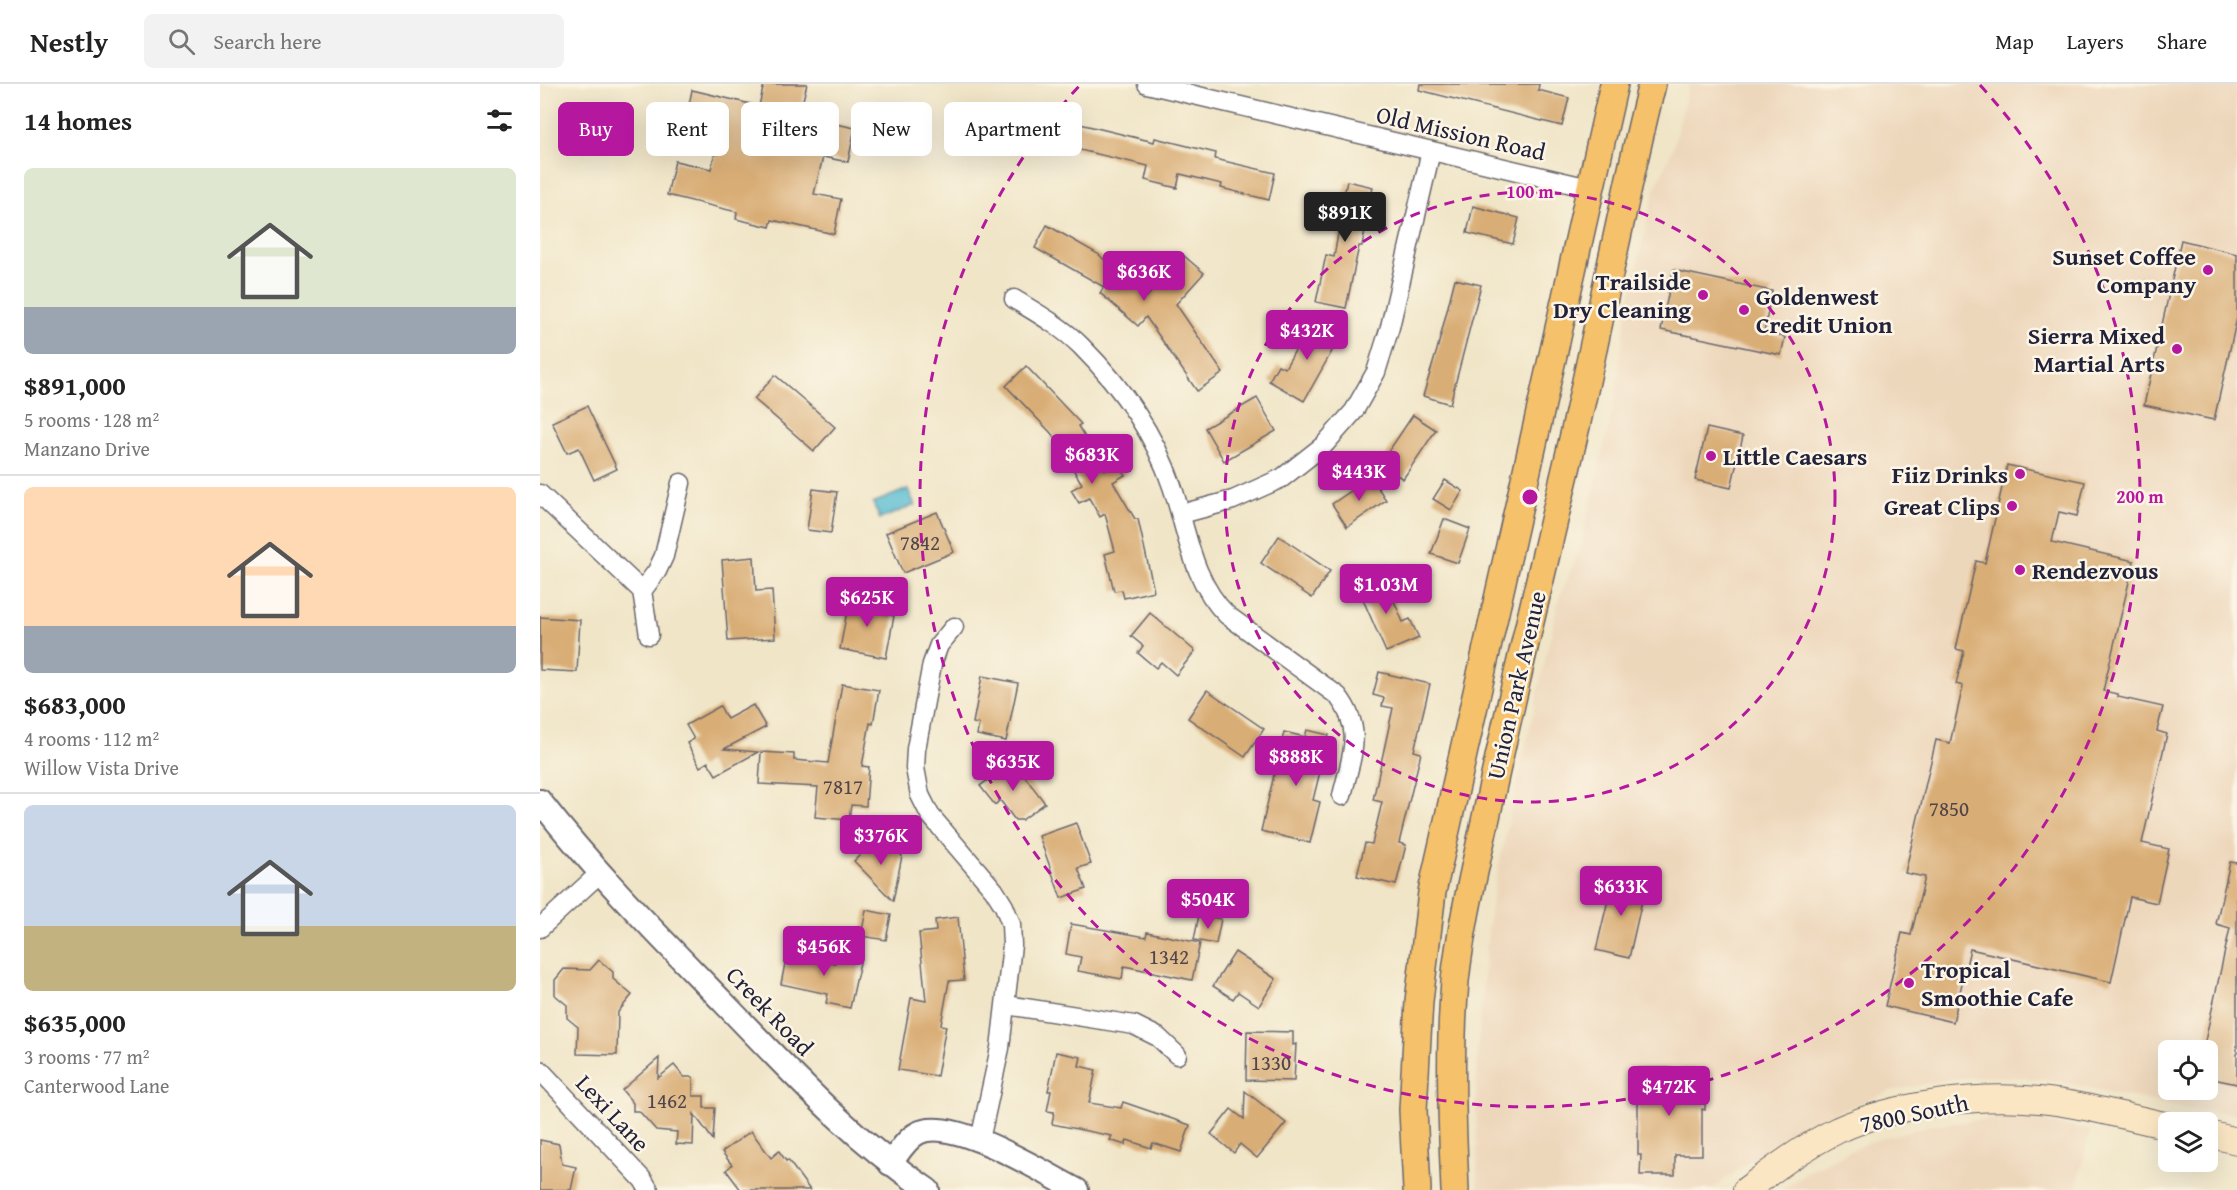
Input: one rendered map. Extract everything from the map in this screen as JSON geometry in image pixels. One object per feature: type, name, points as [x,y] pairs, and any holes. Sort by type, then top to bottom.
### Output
[{"type":"main road","name":"Union Park Avenue","points":[[1417,1190],[1413,1110],[1419,1001],[1432,892],[1614,84]]},
{"type":"main road","name":"Union Park Avenue","points":[[1455,1190],[1451,1095],[1452,1038],[1456,978],[1472,885],[1508,715],[1571,449],[1626,186],[1652,84]]},
{"type":"main road","points":[[1439,862],[1447,909],[1443,932],[1444,956],[1447,971],[1456,978]]},
{"type":"main road","name":"7800 South","points":[[1746,1190],[1790,1158],[1838,1131],[1884,1115],[1943,1102],[1989,1098],[2041,1100],[2158,1124]]},
{"type":"main road","points":[[2218,1136],[2237,1141]]},
{"type":"street","name":"Old Mission Road","points":[[1147,84],[1589,188]]},
{"type":"street","points":[[1180,514],[1233,500],[1282,478],[1324,445],[1354,411],[1376,372],[1390,327],[1431,151]]},
{"type":"street","points":[[1014,299],[1080,345],[1135,410],[1172,485],[1206,589],[1215,604],[1338,696],[1348,709],[1354,725],[1354,742],[1342,796]]},
{"type":"street","points":[[642,591],[657,571],[664,556],[681,483]]},
{"type":"street","points":[[540,494],[642,591],[649,635]]},
{"type":"street","points":[[954,627],[939,645],[932,664],[916,749],[915,768],[920,795],[930,815],[994,890],[1005,906],[1011,924],[1012,945],[1000,1048],[980,1140]]},
{"type":"street","name":"Creek Road","points":[[540,801],[600,873],[817,1100],[890,1164],[928,1190]]},
{"type":"street","points":[[540,928],[600,873]]},
{"type":"street","points":[[1006,1005],[1134,1025],[1158,1037],[1177,1055]]},
{"type":"street","name":"Lexi Lane","points":[[540,1070],[643,1180],[649,1190]]},
{"type":"street","points":[[890,1164],[908,1141],[919,1132],[944,1129],[980,1140],[1077,1190]]},
{"type":"shaded area","points":[[1689,84],[2237,84],[2237,1114],[2190,1109],[2051,1080],[1994,1076],[1951,1079],[1890,1091],[1793,1131],[1712,1190],[1478,1190],[1476,1101],[1478,1045],[1489,919],[1495,882],[1559,598],[1579,551],[1614,405],[1627,309],[1654,192],[1674,145]]},
{"type":"shaded area","points":[[1991,1119],[2036,1120],[2090,1130],[2076,1190],[1781,1190],[1811,1170],[1869,1142],[1927,1126]]},
{"type":"water","points":[[908,489],[915,505],[880,519],[873,503]]},
{"type":"building","points":[[764,84],[807,84],[802,102],[760,102]]},
{"type":"building","points":[[1420,84],[1539,84],[1538,90],[1569,98],[1562,126],[1419,90]]},
{"type":"building","points":[[692,90],[742,102],[741,156],[839,156],[839,125],[851,127],[848,162],[823,157],[814,194],[841,199],[834,234],[772,220],[770,227],[736,219],[737,212],[667,195],[675,161],[711,169],[714,156],[729,156],[729,102],[690,102]]},
{"type":"building","points":[[1082,124],[1154,142],[1155,138],[1216,153],[1215,159],[1275,173],[1269,200],[1221,188],[1222,184],[1180,174],[1177,188],[1145,180],[1148,166],[1082,151]]},
{"type":"building","points":[[1347,181],[1373,187],[1362,246],[1359,246],[1346,308],[1316,302],[1326,255],[1334,257],[1340,222],[1324,219],[1328,198],[1343,200]]},
{"type":"building","points":[[1473,206],[1519,218],[1513,244],[1467,233]]},
{"type":"building","points":[[1047,225],[1098,254],[1147,297],[1183,255],[1204,273],[1176,304],[1223,373],[1197,391],[1146,317],[1138,326],[1100,293],[1104,287],[1035,248]]},
{"type":"building","points":[[2181,240],[2237,254],[2237,318],[2214,420],[2144,405]]},
{"type":"building","points":[[1673,270],[1772,291],[1764,332],[1785,337],[1781,355],[1661,330]]},
{"type":"building","points":[[1455,279],[1481,285],[1450,404],[1423,396]]},
{"type":"building","points":[[1313,319],[1341,335],[1304,401],[1269,381],[1278,365],[1285,368]]},
{"type":"building","points":[[1026,366],[1081,424],[1078,426],[1105,470],[1117,463],[1125,475],[1113,482],[1135,519],[1138,519],[1154,591],[1124,598],[1122,590],[1114,591],[1105,554],[1115,551],[1105,514],[1100,517],[1089,498],[1079,503],[1071,490],[1082,484],[1067,459],[1073,456],[1006,386]]},
{"type":"building","points":[[775,375],[835,427],[814,451],[754,399]]},
{"type":"building","points":[[1257,398],[1276,431],[1224,461],[1205,428]]},
{"type":"building","points":[[587,406],[617,469],[594,480],[579,448],[567,453],[552,422]]},
{"type":"building","points":[[1413,415],[1436,430],[1403,479],[1380,464]]},
{"type":"building","points":[[1707,428],[1743,436],[1731,488],[1695,480]]},
{"type":"building","points":[[2007,465],[2085,482],[2077,516],[2059,512],[2052,542],[2134,561],[2103,691],[2118,694],[2118,697],[2163,707],[2157,731],[2167,734],[2142,843],[2169,849],[2157,903],[2130,897],[2111,982],[1970,949],[1953,1022],[1885,1006],[1902,933],[1911,935],[1925,877],[1905,873],[1936,740],[1950,743],[1963,686],[1956,684],[1964,651],[1956,649],[1976,561],[1985,563]]},
{"type":"building","points":[[1371,477],[1386,500],[1347,527],[1332,504]]},
{"type":"building","points":[[1445,480],[1463,491],[1451,510],[1433,499]]},
{"type":"building","points":[[813,489],[837,492],[831,533],[807,530]]},
{"type":"building","points":[[937,512],[954,552],[903,573],[886,533]]},
{"type":"building","points":[[1444,519],[1470,529],[1458,563],[1431,554]]},
{"type":"building","points":[[1279,536],[1330,571],[1312,598],[1261,563]]},
{"type":"building","points":[[754,557],[756,591],[772,590],[775,638],[728,641],[722,560]]},
{"type":"building","points":[[1383,575],[1403,622],[1410,619],[1419,638],[1386,652],[1357,586]]},
{"type":"building","points":[[850,595],[882,601],[880,613],[894,616],[886,658],[840,649]]},
{"type":"building","points":[[1150,613],[1195,651],[1176,675],[1161,662],[1156,668],[1138,653],[1143,646],[1131,636]]},
{"type":"building","points":[[540,617],[580,620],[577,672],[540,670]]},
{"type":"building","points":[[1379,672],[1430,684],[1414,751],[1421,753],[1399,843],[1406,845],[1396,885],[1357,876],[1365,843],[1372,844],[1382,802],[1373,800],[1393,708],[1382,706],[1384,698],[1373,695]]},
{"type":"building","points":[[982,676],[1018,683],[1006,741],[977,735],[979,724],[973,723]]},
{"type":"building","points":[[842,684],[879,690],[862,766],[869,767],[866,806],[851,805],[849,820],[815,817],[818,787],[759,784],[761,752],[794,754],[794,760],[828,763]]},
{"type":"building","points":[[1207,690],[1264,729],[1245,757],[1188,718]]},
{"type":"building","points":[[753,705],[766,727],[724,749],[758,752],[716,775],[708,762],[700,767],[687,743],[694,739],[686,725],[720,706],[727,719]]},
{"type":"building","points":[[1307,730],[1329,735],[1313,800],[1320,802],[1310,843],[1261,831],[1284,732],[1305,737]]},
{"type":"building","points":[[1013,761],[1045,803],[1022,820],[1015,820],[1000,800],[995,805],[980,786]]},
{"type":"building","points":[[1076,823],[1091,864],[1078,868],[1086,889],[1061,898],[1039,836]]},
{"type":"building","points":[[877,838],[887,849],[891,845],[902,856],[893,901],[854,861]]},
{"type":"building","points":[[2230,862],[2237,863],[2237,1084],[2218,1080],[2218,1040],[2205,1040],[2230,928],[2216,924]]},
{"type":"building","points":[[1614,875],[1646,883],[1629,958],[1596,950]]},
{"type":"building","points":[[866,910],[891,915],[886,940],[861,936]]},
{"type":"building","points":[[1199,915],[1221,919],[1216,944],[1194,940]]},
{"type":"building","points":[[958,917],[964,980],[949,981],[941,1025],[946,1026],[937,1076],[898,1070],[911,998],[926,1001],[919,933],[936,931],[935,920]]},
{"type":"building","points":[[1071,924],[1146,937],[1147,932],[1200,943],[1192,980],[1124,966],[1122,979],[1078,971],[1081,957],[1066,954]]},
{"type":"building","points":[[1235,952],[1276,979],[1259,1006],[1238,992],[1233,999],[1213,986]]},
{"type":"building","points":[[787,953],[835,963],[837,953],[861,958],[850,1008],[826,1003],[828,994],[781,984]]},
{"type":"building","points":[[599,960],[613,972],[613,979],[632,995],[618,1012],[617,1055],[577,1054],[578,1027],[567,1018],[567,1005],[555,995],[555,980],[564,969],[590,970]]},
{"type":"building","points":[[1247,1031],[1293,1032],[1293,1045],[1296,1044],[1294,1081],[1246,1080]]},
{"type":"building","points":[[1056,1052],[1081,1057],[1079,1066],[1096,1070],[1089,1103],[1121,1108],[1123,1102],[1190,1125],[1181,1152],[1153,1143],[1151,1148],[1127,1140],[1125,1145],[1110,1140],[1112,1136],[1052,1124],[1054,1112],[1047,1111],[1051,1091],[1048,1091]]},
{"type":"building","points":[[659,1058],[658,1078],[674,1065],[684,1077],[693,1077],[693,1096],[704,1096],[704,1108],[715,1108],[713,1140],[694,1114],[693,1145],[676,1144],[677,1132],[656,1130],[639,1111],[633,1111],[633,1103],[622,1090]]},
{"type":"building","points":[[1638,1068],[1706,1068],[1705,1110],[1702,1109],[1702,1155],[1675,1155],[1675,1175],[1640,1175]]},
{"type":"building","points":[[1245,1091],[1286,1123],[1257,1158],[1240,1144],[1234,1153],[1211,1134],[1231,1109],[1244,1119]]},
{"type":"building","points":[[751,1131],[771,1158],[779,1151],[786,1161],[788,1160],[810,1190],[741,1190],[726,1170],[732,1165],[722,1152]]},
{"type":"building","points":[[540,1140],[559,1144],[562,1164],[576,1167],[571,1190],[540,1190]]},
{"type":"place","name":"Sunset Coffee Company","points":[[2208,270]]},
{"type":"place","name":"Trailside Dry Cleaning","points":[[1703,295]]},
{"type":"place","name":"Goldenwest Credit Union","points":[[1744,310]]},
{"type":"place","name":"Sierra Mixed Martial Arts","points":[[2177,349]]},
{"type":"place","name":"Little Caesars","points":[[1711,456]]},
{"type":"place","name":"Fiiz Drinks","points":[[2020,474]]},
{"type":"place","name":"Great Clips","points":[[2012,506]]},
{"type":"place","name":"Rendezvous","points":[[2020,570]]},
{"type":"place","name":"Tropical Smoothie Cafe","points":[[1909,983]]}]
